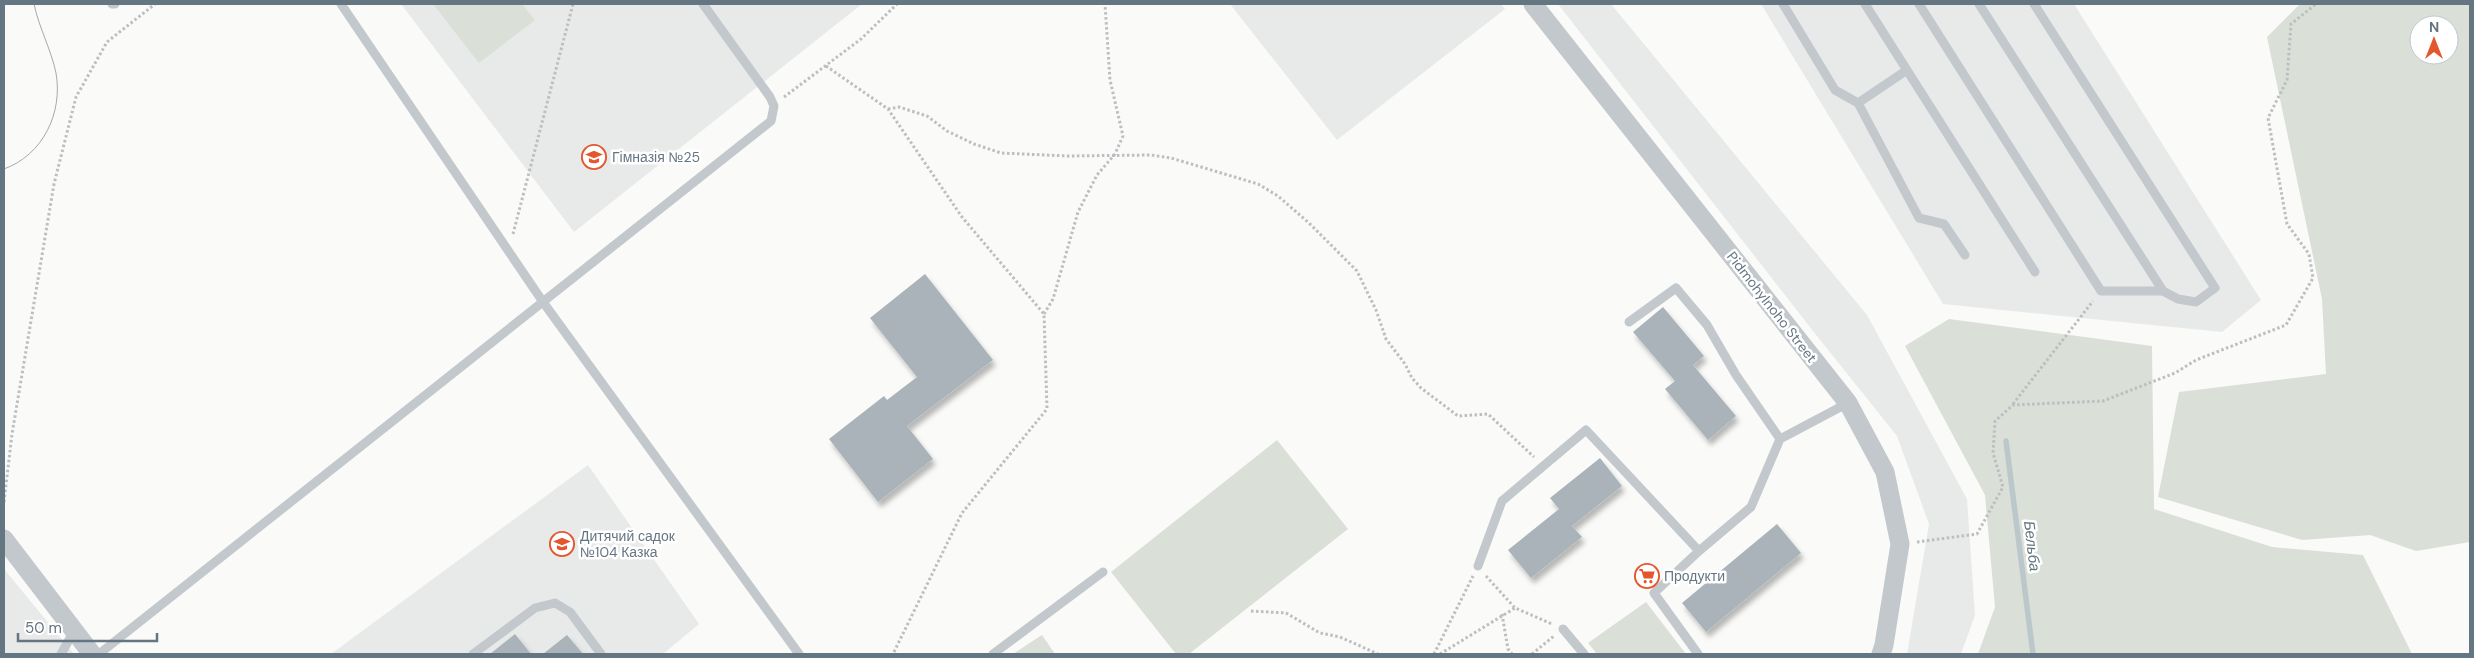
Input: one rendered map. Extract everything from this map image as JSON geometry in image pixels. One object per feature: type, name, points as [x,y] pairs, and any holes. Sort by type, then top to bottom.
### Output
[{"type":"street","name":"Pidmohylnoho Street","points":[[1533,4],[1848,403],[1885,472],[1900,544],[1881,654]]},
{"type":"street","points":[[4,539],[92,654]]},
{"type":"lane","points":[[341,4],[543,302],[799,654]]},
{"type":"lane","points":[[99,654],[765,127],[774,115],[774,106],[703,4]]},
{"type":"lane","points":[[1783,4],[1835,90],[1858,103],[1919,218],[1944,224],[1965,255]]},
{"type":"lane","points":[[1865,4],[2034,272]]},
{"type":"lane","points":[[1919,4],[2101,291],[2163,291],[2178,299],[2196,302],[2215,288],[2034,4]]},
{"type":"lane","points":[[1979,4],[2163,291]]},
{"type":"lane","points":[[1858,103],[1907,70]]},
{"type":"lane","points":[[1629,322],[1676,288],[1707,325],[1736,375],[1780,439]]},
{"type":"lane","points":[[1698,654],[1654,593],[1699,551],[1751,507],[1780,439],[1848,403]]},
{"type":"lane","points":[[1478,566],[1502,501],[1586,430],[1699,551]]},
{"type":"lane","points":[[993,654],[1103,572]]},
{"type":"lane","points":[[473,654],[535,608],[555,603],[570,612],[601,654]]},
{"type":"lane","points":[[1563,629],[1584,654]]},
{"type":"lane","points":[[60,654],[74,632]]},
{"type":"path","points":[[4,502],[12,434],[54,184],[76,97],[107,42],[155,4]]},
{"type":"path","points":[[508,251],[573,4]]},
{"type":"path","points":[[774,106],[861,39],[897,4]]},
{"type":"path","points":[[893,654],[962,513],[1047,409],[1044,314],[1052,299],[1078,212],[1097,174],[1115,154],[1123,136],[1110,80],[1105,4]]},
{"type":"path","points":[[2013,405],[2103,401],[2286,325],[2313,278],[2309,254],[2287,224],[2268,118],[2287,80],[2291,24],[2316,4]]},
{"type":"path","points":[[826,66],[888,109],[962,217],[1044,314]]},
{"type":"path","points":[[888,109],[899,107],[927,116],[954,134],[1001,153],[1068,156],[1151,155],[1171,158],[1258,184],[1278,196],[1309,223],[1357,271],[1376,310],[1386,339],[1421,388],[1458,416],[1488,414],[1544,466]]},
{"type":"path","points":[[1900,544],[1977,534],[2003,486],[1993,453],[1995,421],[2013,405],[2101,291]]},
{"type":"path","points":[[1434,654],[1478,566],[1515,608],[1563,629],[1532,654]]},
{"type":"path","points":[[1440,654],[1502,614],[1515,608]]},
{"type":"path","points":[[1252,611],[1286,613],[1320,633],[1340,637],[1378,654]]},
{"type":"path","points":[[1502,614],[1508,649],[1512,654]]},
{"type":"shaded area","name":"Гімназія №25","points":[[401,4],[862,4],[574,232]]},
{"type":"shaded area","points":[[433,4],[522,4],[535,20],[479,63]]},
{"type":"shaded area","points":[[1230,4],[1501,4],[1505,9],[1337,140]]},
{"type":"shaded area","points":[[1558,4],[1611,4],[1867,315],[1967,499],[1975,615],[1961,654],[1907,654],[1929,524],[1897,436]]},
{"type":"shaded area","points":[[1761,4],[2074,4],[2261,300],[2222,332],[1943,304]]},
{"type":"shaded area","points":[[2300,4],[2470,4],[2470,542],[2416,551],[2370,535],[2302,540],[2158,497],[2179,392],[2326,374],[2322,299],[2267,37]]},
{"type":"shaded area","points":[[1949,319],[2152,346],[2154,509],[2272,547],[2363,555],[2412,654],[1978,654],[1995,607],[1985,495],[1905,346]]},
{"type":"shaded area","points":[[1277,440],[1348,529],[1189,654],[1176,654],[1111,572]]},
{"type":"shaded area","name":"Дитячий садок №104 Казка","points":[[588,465],[699,624],[663,654],[331,654]]},
{"type":"shaded area","points":[[4,569],[74,654],[4,654]]},
{"type":"shaded area","points":[[1646,602],[1686,654],[1597,654],[1588,643]]},
{"type":"shaded area","points":[[1042,635],[1055,654],[1013,654]]},
{"type":"building","points":[[925,274],[993,360],[907,426],[933,459],[878,502],[829,439],[884,396],[887,400],[917,377],[870,318]]},
{"type":"building","points":[[1663,307],[1704,356],[1693,365],[1736,416],[1708,440],[1665,389],[1675,381],[1633,332]]},
{"type":"building","points":[[1600,458],[1622,486],[1572,526],[1582,537],[1531,578],[1508,550],[1559,509],[1550,498]]},
{"type":"building","points":[[1777,524],[1801,553],[1706,632],[1682,603]]},
{"type":"building","points":[[515,634],[531,654],[490,654]]},
{"type":"building","points":[[567,635],[583,654],[543,654]]},
{"type":"waterway","name":"Бельба","points":[[2006,441],[2033,654]]},
{"type":"tram line","points":[[4,169],[30,154],[39,143],[53,117],[56,103],[56,73],[34,4]]},
{"type":"place","name":"Гімназія №25","points":[[594,157]]},
{"type":"place","name":"Дитячий садок №104 Казка","points":[[562,544]]},
{"type":"place","name":"Продукти","points":[[1647,576]]}]
